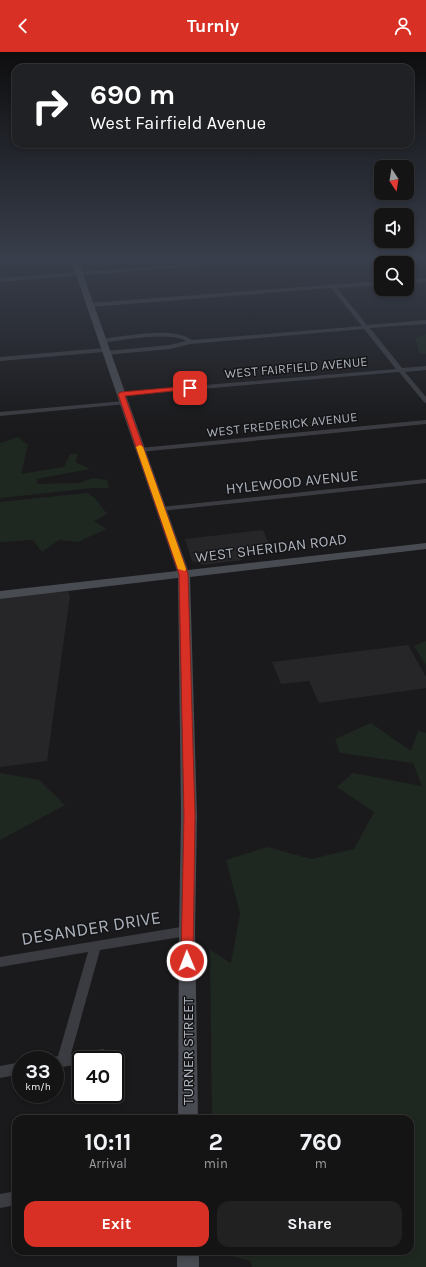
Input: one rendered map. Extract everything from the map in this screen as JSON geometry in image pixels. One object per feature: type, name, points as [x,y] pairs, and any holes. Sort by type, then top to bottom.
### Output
[{"type":"street","name":"TURNER STREET","points":[[93,314],[184,574],[189,816],[187,931],[188,1115]]},
{"type":"street","points":[[355,314],[426,401]]},
{"type":"street","points":[[0,359],[170,347],[191,342],[426,322]]},
{"type":"street","points":[[102,341],[174,335],[187,337],[191,342]]},
{"type":"street","name":"WEST FAIRFIELD AVENUE","points":[[0,414],[122,399],[426,368]]},
{"type":"street","name":"WEST FREDERICK AVENUE","points":[[140,450],[426,422]]},
{"type":"street","name":"HYLEWOOD AVENUE","points":[[161,509],[426,481]]},
{"type":"street","name":"WEST SHERIDAN ROAD","points":[[0,595],[426,546]]},
{"type":"street","name":"DESANDER DRIVE","points":[[0,962],[187,931]]},
{"type":"street","points":[[62,1051],[96,945]]},
{"type":"street","points":[[0,1072],[12,1070]]},
{"type":"street","points":[[0,1201],[12,1199]]},
{"type":"street","points":[[188,1255],[188,1267]]},
{"type":"shaded area","points":[[426,334],[426,354],[419,353],[415,338]]},
{"type":"shaded area","points":[[18,437],[28,445],[21,474],[64,467],[70,454],[78,454],[75,462],[90,469],[36,479],[38,484],[79,483],[93,478],[107,480],[109,488],[93,488],[0,498],[0,443]]},
{"type":"shaded area","points":[[87,493],[95,498],[107,514],[94,521],[106,529],[78,542],[59,540],[42,552],[33,540],[0,542],[0,502]]},
{"type":"shaded area","points":[[263,530],[272,551],[241,555],[242,560],[204,565],[192,561],[185,539]]},
{"type":"shaded area","points":[[68,591],[70,596],[47,761],[0,767],[0,599]]},
{"type":"shaded area","points":[[426,641],[426,665],[414,646]]},
{"type":"shaded area","points":[[408,645],[426,677],[426,688],[319,703],[309,681],[281,684],[272,662]]},
{"type":"shaded area","points":[[371,723],[411,751],[418,731],[426,733],[426,1267],[252,1267],[250,1261],[228,1255],[414,1255],[414,1115],[212,1115],[210,950],[231,963],[240,913],[226,860],[267,847],[311,859],[354,849],[374,812],[337,787],[353,773],[422,786],[413,763],[340,753],[335,739]]},
{"type":"shaded area","points":[[0,773],[39,780],[65,805],[0,840]]},
{"type":"slow traffic","points":[[140,447],[182,569]]},
{"type":"route","points":[[187,961],[189,816],[184,574],[121,394],[190,388]]}]
